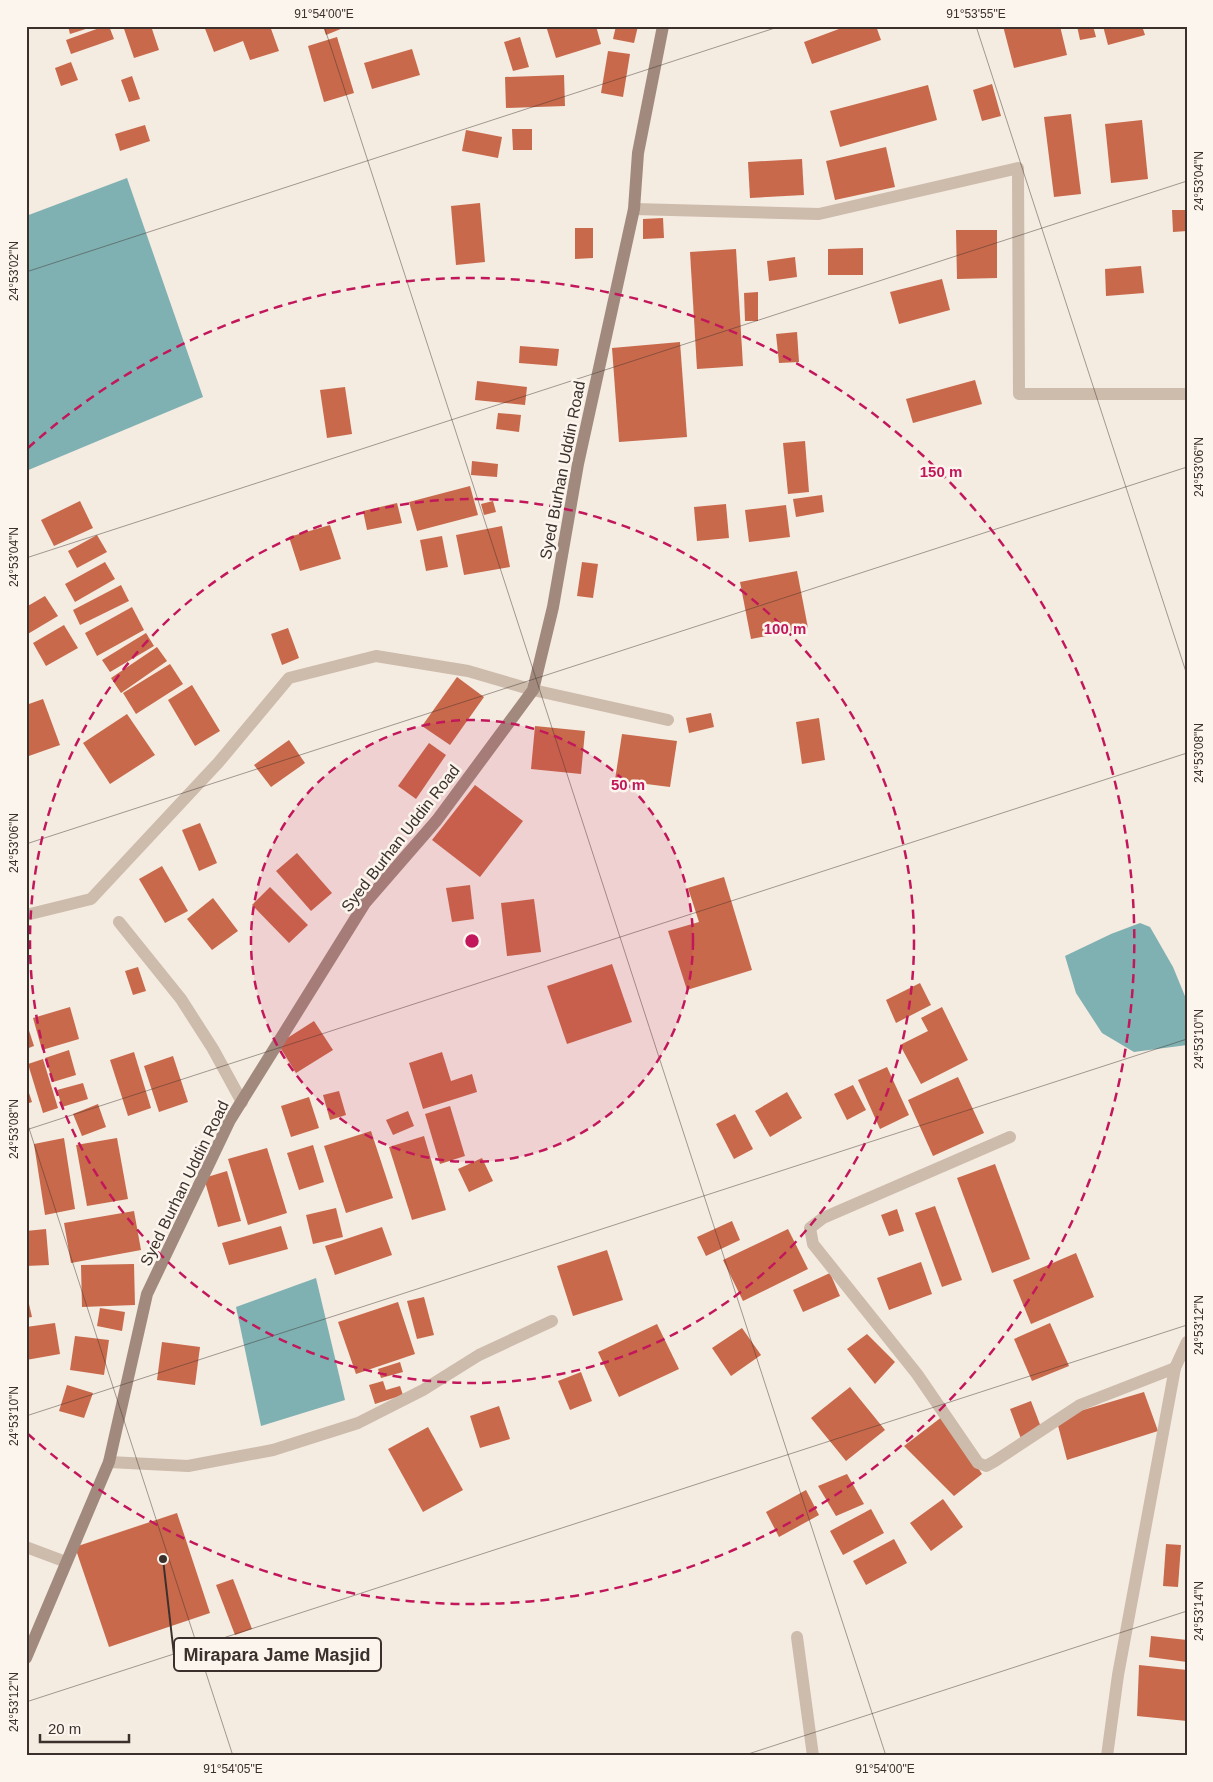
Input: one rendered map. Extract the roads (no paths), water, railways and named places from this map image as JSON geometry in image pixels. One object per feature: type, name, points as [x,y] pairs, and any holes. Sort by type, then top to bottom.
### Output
[{"type":"street","name":"Syed Burhan Uddin Road","points":[[26,1658],[109,1462],[147,1294],[230,1120],[365,903],[437,820],[533,690],[553,607],[578,464],[634,209],[638,153],[663,26]]},
{"type":"street","points":[[634,209],[820,214],[1018,168],[1019,394],[1187,394]]},
{"type":"street","points":[[26,915],[91,898],[218,763],[289,678],[376,656],[468,670],[533,690],[668,720]]},
{"type":"street","points":[[118,922],[181,999],[213,1049],[242,1102]]},
{"type":"street","points":[[1010,1137],[823,1218],[810,1228],[813,1244],[917,1374],[978,1463],[986,1466],[1080,1405],[1175,1368]]},
{"type":"street","points":[[109,1462],[188,1466],[273,1450],[358,1423],[423,1390],[479,1355],[552,1321]]},
{"type":"street","points":[[1107,1756],[1118,1675],[1175,1368],[1187,1342]]},
{"type":"street","points":[[26,1547],[66,1562]]},
{"type":"street","points":[[797,1637],[813,1756]]},
{"type":"water","points":[[127,178],[203,397],[26,471],[26,216]]},
{"type":"water","points":[[1140,923],[1150,927],[1173,967],[1187,1001],[1187,1045],[1134,1052],[1102,1033],[1076,993],[1065,956],[1111,934]]},
{"type":"water","points":[[316,1278],[345,1400],[261,1426],[236,1307]]},
{"type":"place","name":"Mirapara Jame Masjid","points":[[163,1559]]}]
